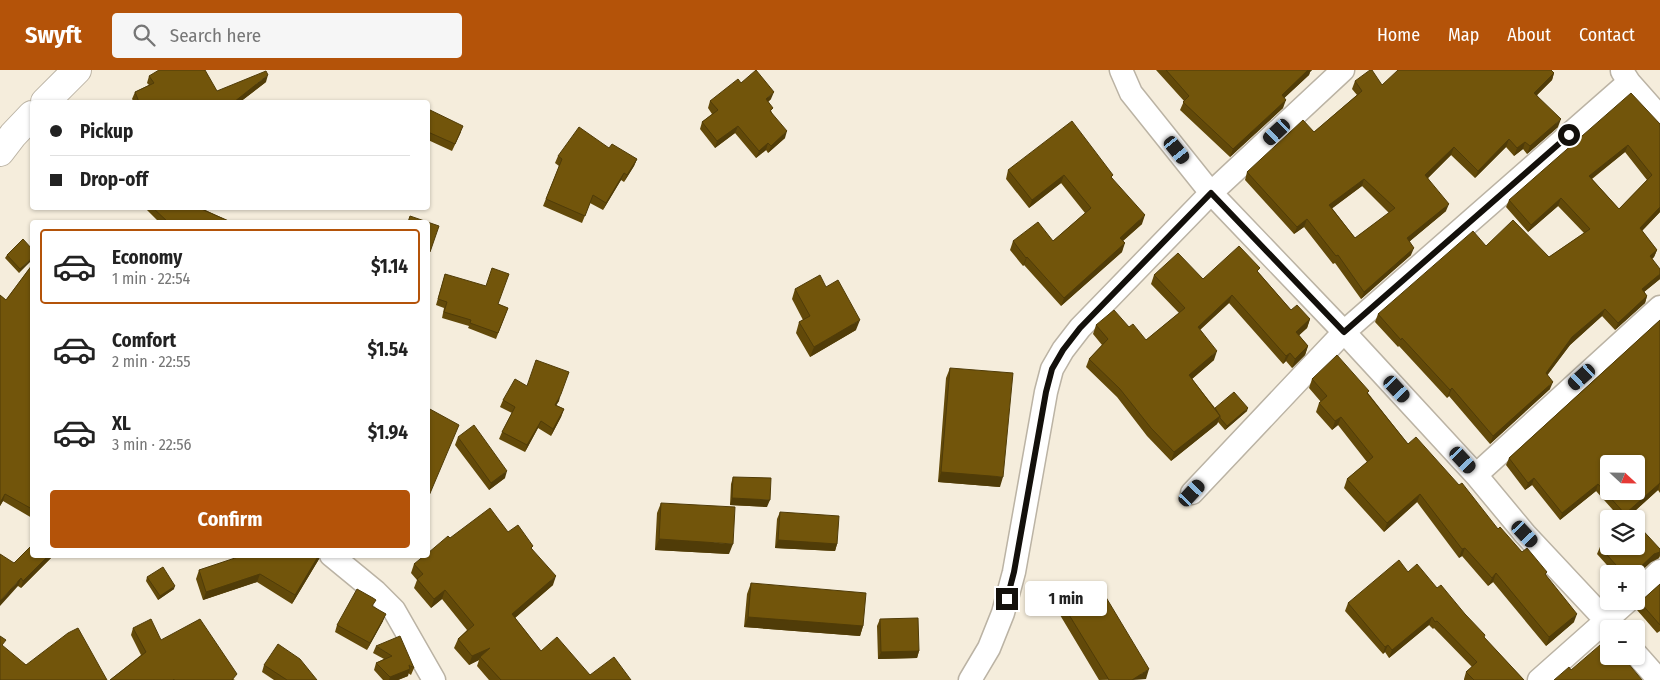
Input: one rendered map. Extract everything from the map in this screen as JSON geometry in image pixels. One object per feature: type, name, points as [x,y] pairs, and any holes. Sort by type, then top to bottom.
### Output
[{"type":"highway","points":[[47,100],[77,70]]},
{"type":"highway","points":[[0,152],[30,117]]},
{"type":"street","points":[[1121,70],[1131,93],[1211,193],[1344,332],[1476,475],[1525,534],[1605,620]]},
{"type":"street","points":[[970,680],[989,648],[1003,613],[1014,572],[1046,392],[1052,369],[1063,350],[1080,328],[1211,193],[1343,70]]},
{"type":"street","points":[[1192,493],[1344,332],[1625,76],[1660,117]]},
{"type":"street","points":[[1476,475],[1660,307]]},
{"type":"street","points":[[335,558],[376,592],[394,610],[434,680]]},
{"type":"street","points":[[1645,585],[1660,571]]},
{"type":"street","points":[[1539,680],[1600,633]]},
{"type":"street","points":[[1645,664],[1659,680]]},
{"type":"building","points":[[159,70],[205,70],[217,91],[266,71],[268,75],[237,100],[138,100],[135,92],[154,83],[149,76]]},
{"type":"building","points":[[756,70],[774,92],[766,99],[773,108],[770,111],[787,131],[771,146],[768,143],[759,151],[738,126],[717,141],[702,122],[718,110],[710,101],[738,79],[741,83]]},
{"type":"building","points":[[1166,70],[1308,70],[1282,95],[1286,100],[1233,149],[1183,102],[1189,96]]},
{"type":"building","points":[[1370,70],[1372,70],[1382,85],[1398,70],[1551,70],[1554,73],[1534,93],[1561,119],[1530,146],[1525,142],[1517,148],[1509,139],[1478,171],[1454,147],[1425,175],[1449,204],[1407,238],[1414,248],[1364,292],[1338,255],[1336,256],[1307,219],[1297,227],[1247,172],[1303,120],[1314,132],[1362,91],[1355,81]],"holes":[[[1364,179],[1395,208],[1355,238],[1329,205]]]},
{"type":"building","points":[[1631,93],[1660,124],[1660,207],[1640,228],[1657,250],[1650,256],[1660,269],[1660,274],[1642,289],[1647,296],[1618,323],[1605,309],[1572,337],[1546,373],[1553,382],[1493,436],[1452,388],[1450,390],[1378,314],[1473,231],[1486,246],[1513,220],[1549,257],[1590,229],[1561,198],[1531,225],[1509,200]],"holes":[[[1628,145],[1652,175],[1619,209],[1589,176]]]},
{"type":"building","points":[[430,110],[463,126],[455,144],[430,133]]},
{"type":"building","points":[[1072,121],[1113,175],[1111,177],[1145,215],[1120,238],[1125,243],[1064,298],[1026,258],[1013,241],[1038,222],[1053,241],[1091,208],[1064,175],[1032,200],[1008,170]]},
{"type":"building","points":[[579,127],[609,148],[612,144],[637,159],[627,175],[624,173],[606,203],[593,195],[585,216],[546,199],[562,159],[558,156]]},
{"type":"building","points":[[155,210],[204,210],[226,220],[166,220]]},
{"type":"building","points":[[410,216],[421,220],[409,220]]},
{"type":"building","points":[[430,223],[439,226],[430,252]]},
{"type":"building","points":[[23,239],[30,247],[30,260],[20,269],[7,255]]},
{"type":"building","points":[[1239,246],[1260,268],[1257,271],[1291,310],[1297,305],[1310,319],[1296,332],[1308,346],[1295,359],[1290,353],[1286,356],[1232,295],[1198,327],[1217,351],[1189,375],[1220,416],[1174,452],[1151,428],[1120,389],[1089,359],[1108,339],[1096,325],[1114,310],[1129,327],[1133,324],[1146,340],[1185,308],[1154,275],[1178,253],[1203,279]]},
{"type":"building","points":[[30,268],[30,508],[5,494],[0,503],[0,295],[6,300]]},
{"type":"building","points":[[492,268],[509,274],[498,304],[508,308],[498,333],[470,323],[471,320],[444,312],[447,302],[438,299],[445,274],[486,286]]},
{"type":"building","points":[[820,275],[826,287],[838,280],[860,320],[814,347],[799,322],[810,316],[795,289]]},
{"type":"building","points":[[1660,320],[1660,483],[1645,496],[1645,455],[1600,455],[1600,486],[1598,484],[1562,513],[1534,478],[1528,483],[1509,458]]},
{"type":"building","points":[[1337,355],[1369,391],[1367,393],[1408,444],[1416,437],[1459,485],[1462,483],[1498,529],[1500,527],[1522,552],[1527,548],[1577,614],[1549,637],[1496,573],[1492,578],[1465,548],[1462,549],[1420,494],[1387,523],[1347,479],[1373,457],[1341,417],[1335,421],[1319,403],[1327,396],[1312,379]]},
{"type":"building","points":[[536,360],[569,372],[555,405],[564,409],[553,429],[541,421],[527,445],[502,432],[515,407],[503,400],[515,379],[527,386]]},
{"type":"building","points":[[950,368],[1013,373],[1003,477],[941,472]]},
{"type":"building","points":[[1234,392],[1248,408],[1227,426],[1215,408]]},
{"type":"building","points":[[430,409],[459,425],[430,493]]},
{"type":"building","points":[[474,425],[507,471],[491,483],[458,437]]},
{"type":"building","points":[[733,477],[771,478],[770,500],[732,498]]},
{"type":"building","points":[[1612,500],[1641,500],[1630,510],[1621,510]]},
{"type":"building","points":[[661,503],[735,507],[733,544],[659,539]]},
{"type":"building","points":[[490,508],[508,532],[518,525],[533,546],[531,548],[556,576],[512,614],[541,651],[557,637],[590,675],[614,657],[631,680],[501,680],[480,657],[490,648],[472,656],[458,639],[474,625],[445,590],[434,599],[417,579],[423,574],[414,564],[421,558],[430,558],[430,551],[448,536],[450,538]]},
{"type":"building","points":[[780,512],[839,516],[837,544],[778,540]]},
{"type":"building","points":[[1645,533],[1660,549],[1660,552],[1654,554],[1642,565],[1616,565],[1607,555],[1645,555]]},
{"type":"building","points":[[30,547],[30,558],[46,558],[23,581],[21,578],[0,601],[0,554],[14,563]]},
{"type":"building","points":[[235,558],[317,558],[295,595],[260,574],[206,592],[199,570]]},
{"type":"building","points":[[1399,560],[1408,572],[1417,564],[1437,588],[1441,585],[1485,635],[1484,637],[1524,680],[1474,680],[1466,672],[1477,662],[1432,617],[1392,650],[1388,645],[1385,647],[1348,603]]},
{"type":"building","points":[[163,567],[175,586],[160,596],[147,577]]},
{"type":"building","points":[[751,583],[866,593],[863,626],[748,617]]},
{"type":"building","points":[[1098,584],[1149,669],[1132,680],[1109,680],[1063,605]]},
{"type":"building","points":[[1660,584],[1660,625],[1645,608],[1645,598]]},
{"type":"building","points":[[357,589],[376,600],[372,606],[386,614],[370,643],[337,625]]},
{"type":"building","points":[[918,618],[919,651],[881,652],[880,619]]},
{"type":"building","points":[[151,619],[161,640],[200,619],[237,674],[232,680],[110,680],[146,652],[133,628]]},
{"type":"building","points":[[78,628],[107,680],[0,680],[0,636],[6,640],[2,645],[26,665],[68,633]]},
{"type":"building","points":[[400,636],[414,668],[409,665],[410,669],[390,677],[376,663],[392,656],[376,646]]},
{"type":"building","points":[[278,644],[300,659],[317,680],[287,680],[264,665]]},
{"type":"building","points":[[1600,645],[1600,665],[1630,665],[1642,680],[1554,680],[1569,667],[1571,670]]},
{"type":"route","points":[[1007,599],[1014,572],[1046,392],[1052,369],[1063,350],[1080,328],[1211,193],[1344,332],[1569,135]]}]
